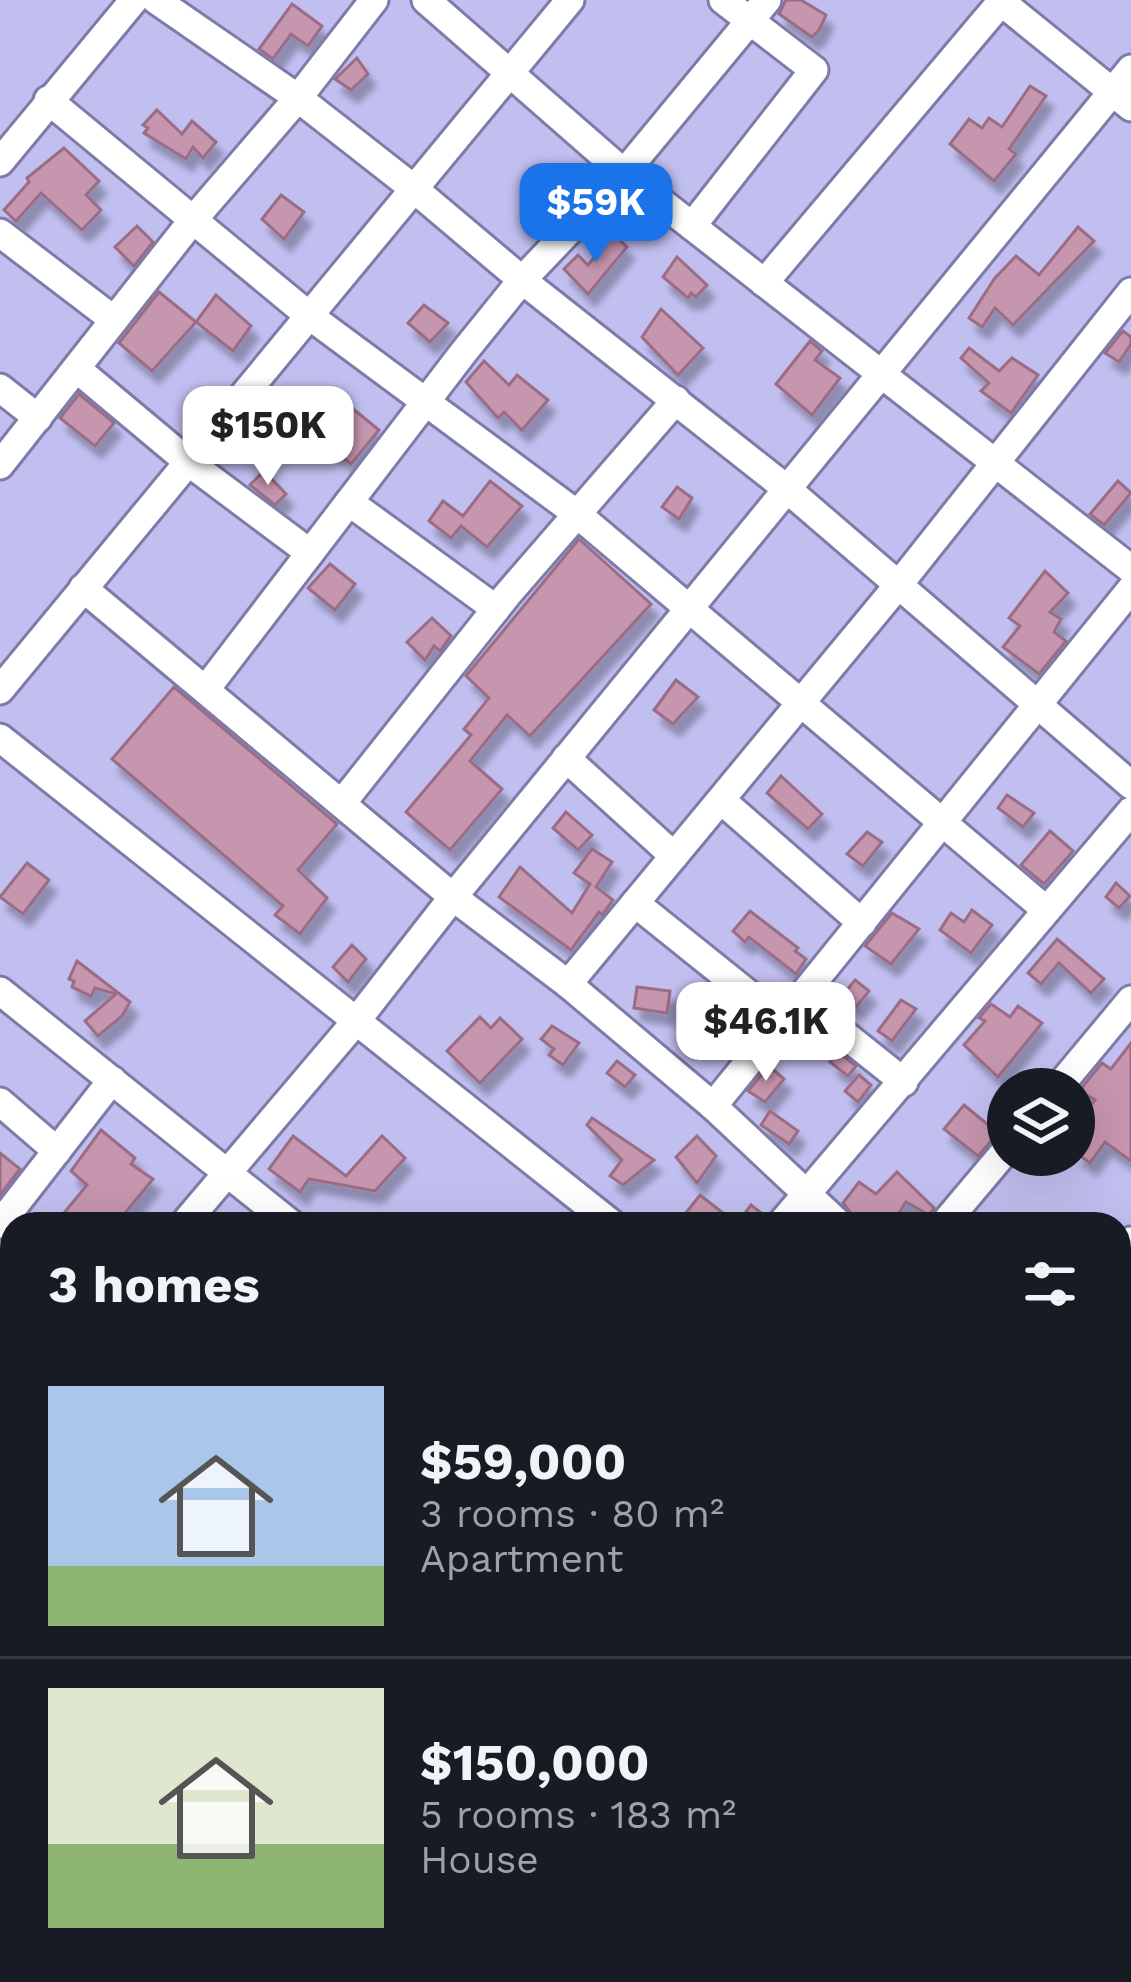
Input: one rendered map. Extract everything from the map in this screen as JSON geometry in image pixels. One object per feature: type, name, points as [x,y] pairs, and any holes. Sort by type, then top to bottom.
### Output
[{"type":"street","points":[[0,162],[134,0]]},
{"type":"street","points":[[156,0],[194,11],[787,489],[1131,785]]},
{"type":"street","points":[[0,465],[374,0]]},
{"type":"street","points":[[426,0],[624,173],[1131,568]]},
{"type":"street","points":[[0,690],[570,0]]},
{"type":"street","points":[[692,226],[814,70],[759,10],[723,0]]},
{"type":"street","points":[[764,283],[1000,1],[1122,100]]},
{"type":"street","points":[[206,689],[522,280],[624,173],[759,10]]},
{"type":"street","points":[[194,1212],[358,1020],[880,373],[1122,100],[1131,69]]},
{"type":"street","points":[[48,100],[307,314],[577,514],[1045,909]]},
{"type":"street","points":[[0,233],[114,320]]},
{"type":"street","points":[[568,984],[900,584],[1131,292]]},
{"type":"street","points":[[77,369],[310,553]]},
{"type":"street","points":[[0,388],[38,418]]},
{"type":"street","points":[[341,802],[496,609],[676,400]]},
{"type":"street","points":[[350,502],[496,609]]},
{"type":"street","points":[[83,588],[453,897],[568,984],[713,1106],[825,1212]]},
{"type":"street","points":[[713,1106],[1131,589]]},
{"type":"street","points":[[0,738],[597,1212]]},
{"type":"street","points":[[566,758],[674,856]]},
{"type":"street","points":[[721,800],[862,922]]},
{"type":"street","points":[[791,1212],[1131,811]]},
{"type":"street","points":[[635,903],[782,1022]]},
{"type":"street","points":[[0,992],[276,1212]]},
{"type":"street","points":[[800,999],[904,1082]]},
{"type":"street","points":[[1074,1068],[1131,1000]]},
{"type":"street","points":[[9,1212],[112,1081]]},
{"type":"street","points":[[0,1102],[57,1150]]},
{"type":"street","points":[[954,1212],[987,1173]]},
{"type":"building","points":[[786,0],[801,0],[826,15],[812,37],[779,14]]},
{"type":"building","points":[[292,4],[322,26],[308,46],[291,34],[273,59],[259,49]]},
{"type":"building","points":[[357,58],[368,74],[351,90],[335,79]]},
{"type":"building","points":[[1030,86],[1046,96],[1009,149],[1016,154],[994,181],[950,144],[969,119],[982,128],[989,118],[1002,127]]},
{"type":"building","points":[[157,110],[182,134],[192,121],[216,142],[203,158],[193,147],[186,159],[144,133],[148,128],[143,125]]},
{"type":"building","points":[[64,148],[99,181],[86,195],[101,210],[82,230],[41,193],[16,221],[4,210],[29,182],[27,178]]},
{"type":"building","points":[[281,195],[304,212],[284,239],[262,219]]},
{"type":"building","points":[[137,226],[153,242],[134,266],[115,247]]},
{"type":"building","points":[[1078,227],[1094,241],[1013,325],[995,308],[982,327],[969,318],[1016,256],[1039,275]]},
{"type":"building","points":[[613,234],[627,247],[588,294],[564,269],[578,255],[588,265]]},
{"type":"building","points":[[677,257],[707,285],[696,297],[691,293],[688,298],[663,277]]},
{"type":"building","points":[[159,292],[196,322],[152,371],[119,343]]},
{"type":"building","points":[[216,295],[251,326],[233,351],[196,322]]},
{"type":"building","points":[[424,305],[448,323],[430,342],[408,323]]},
{"type":"building","points":[[661,309],[703,348],[678,375],[642,337]]},
{"type":"building","points":[[1123,331],[1131,337],[1131,344],[1119,362],[1105,353]]},
{"type":"building","points":[[810,341],[822,351],[815,360],[840,378],[812,415],[776,384]]},
{"type":"building","points":[[969,348],[999,371],[1012,358],[1038,375],[1011,413],[981,391],[989,383],[961,358]]},
{"type":"building","points":[[484,361],[509,385],[517,375],[548,400],[522,430],[504,412],[498,418],[466,382]]},
{"type":"building","points":[[79,394],[114,423],[95,446],[60,418]]},
{"type":"building","points":[[347,404],[379,430],[351,464],[319,438]]},
{"type":"building","points":[[264,471],[286,494],[275,505],[250,485]]},
{"type":"building","points":[[490,481],[522,506],[487,547],[461,526],[451,538],[429,521],[443,501],[463,516]]},
{"type":"building","points":[[1118,481],[1131,493],[1104,525],[1090,514]]},
{"type":"building","points":[[677,487],[692,498],[679,519],[662,507]]},
{"type":"building","points":[[579,539],[651,604],[530,736],[507,715],[470,761],[502,789],[450,850],[406,812],[471,735],[464,729],[489,698],[466,676]]},
{"type":"building","points":[[330,564],[355,584],[335,610],[308,588]]},
{"type":"building","points":[[1045,571],[1068,593],[1050,612],[1061,619],[1054,632],[1066,641],[1039,674],[1003,647],[1020,626],[1009,618]]},
{"type":"building","points":[[432,618],[451,636],[440,651],[434,646],[425,660],[407,642]]},
{"type":"building","points":[[676,680],[698,697],[673,724],[654,710]]},
{"type":"building","points":[[174,687],[337,824],[298,870],[327,898],[300,934],[275,915],[283,906],[112,759]]},
{"type":"building","points":[[781,776],[822,814],[808,829],[767,793]]},
{"type":"building","points":[[1007,795],[1034,813],[1023,827],[998,808]]},
{"type":"building","points":[[566,812],[592,835],[578,850],[553,828]]},
{"type":"building","points":[[1050,831],[1073,851],[1044,884],[1021,865]]},
{"type":"building","points":[[867,832],[882,842],[863,866],[847,854]]},
{"type":"building","points":[[592,849],[612,862],[596,887],[613,900],[571,950],[499,897],[520,867],[572,913],[590,884],[574,873]]},
{"type":"building","points":[[27,863],[49,880],[23,914],[0,897]]},
{"type":"building","points":[[1116,883],[1130,896],[1119,908],[1106,897]]},
{"type":"building","points":[[972,910],[992,925],[971,953],[940,930],[951,913],[964,922]]},
{"type":"building","points":[[750,911],[798,948],[795,951],[806,959],[796,974],[749,937],[745,942],[733,931]]},
{"type":"building","points":[[892,913],[919,929],[891,964],[865,946]]},
{"type":"building","points":[[1057,939],[1104,979],[1091,993],[1059,963],[1041,984],[1028,973]]},
{"type":"building","points":[[352,945],[366,959],[348,982],[333,967]]},
{"type":"building","points":[[77,961],[130,1002],[122,1016],[98,1036],[85,1021],[116,994],[95,988],[91,996],[72,987],[74,981],[69,979]]},
{"type":"building","points":[[855,980],[869,991],[856,1007],[842,996]]},
{"type":"building","points":[[637,987],[670,991],[667,1013],[634,1008]]},
{"type":"building","points":[[901,1000],[916,1009],[892,1041],[878,1031]]},
{"type":"building","points":[[991,1004],[1010,1017],[1018,1006],[1042,1023],[1005,1068],[988,1068],[964,1045],[985,1021],[979,1018]]},
{"type":"building","points":[[480,1017],[491,1028],[500,1018],[522,1039],[480,1083],[447,1051]]},
{"type":"building","points":[[552,1026],[579,1043],[563,1065],[549,1055],[554,1049],[541,1039]]},
{"type":"building","points":[[1131,1043],[1131,1161],[1105,1142],[1095,1156],[1095,1072],[1102,1063],[1111,1069]]},
{"type":"building","points":[[838,1052],[856,1066],[848,1076],[830,1062]]},
{"type":"building","points":[[617,1061],[635,1075],[625,1087],[607,1073]]},
{"type":"building","points":[[769,1066],[784,1079],[765,1102],[748,1091]]},
{"type":"building","points":[[859,1075],[871,1085],[858,1102],[845,1091]]},
{"type":"building","points":[[964,1105],[987,1124],[987,1146],[978,1156],[944,1129]]},
{"type":"building","points":[[770,1111],[798,1131],[789,1144],[761,1125]]},
{"type":"building","points":[[592,1118],[654,1160],[623,1185],[610,1176],[622,1160],[587,1125]]},
{"type":"building","points":[[101,1130],[135,1158],[131,1164],[153,1179],[126,1212],[65,1212],[87,1185],[71,1171]]},
{"type":"building","points":[[293,1136],[346,1176],[382,1136],[405,1158],[375,1191],[309,1179],[300,1192],[269,1169]]},
{"type":"building","points":[[697,1136],[716,1156],[697,1183],[676,1157]]},
{"type":"building","points":[[0,1153],[20,1169],[0,1195]]},
{"type":"building","points":[[897,1172],[934,1208],[924,1212],[906,1202],[900,1212],[850,1212],[843,1203],[859,1182],[876,1194]]},
{"type":"building","points":[[700,1195],[722,1212],[687,1212]]}]
